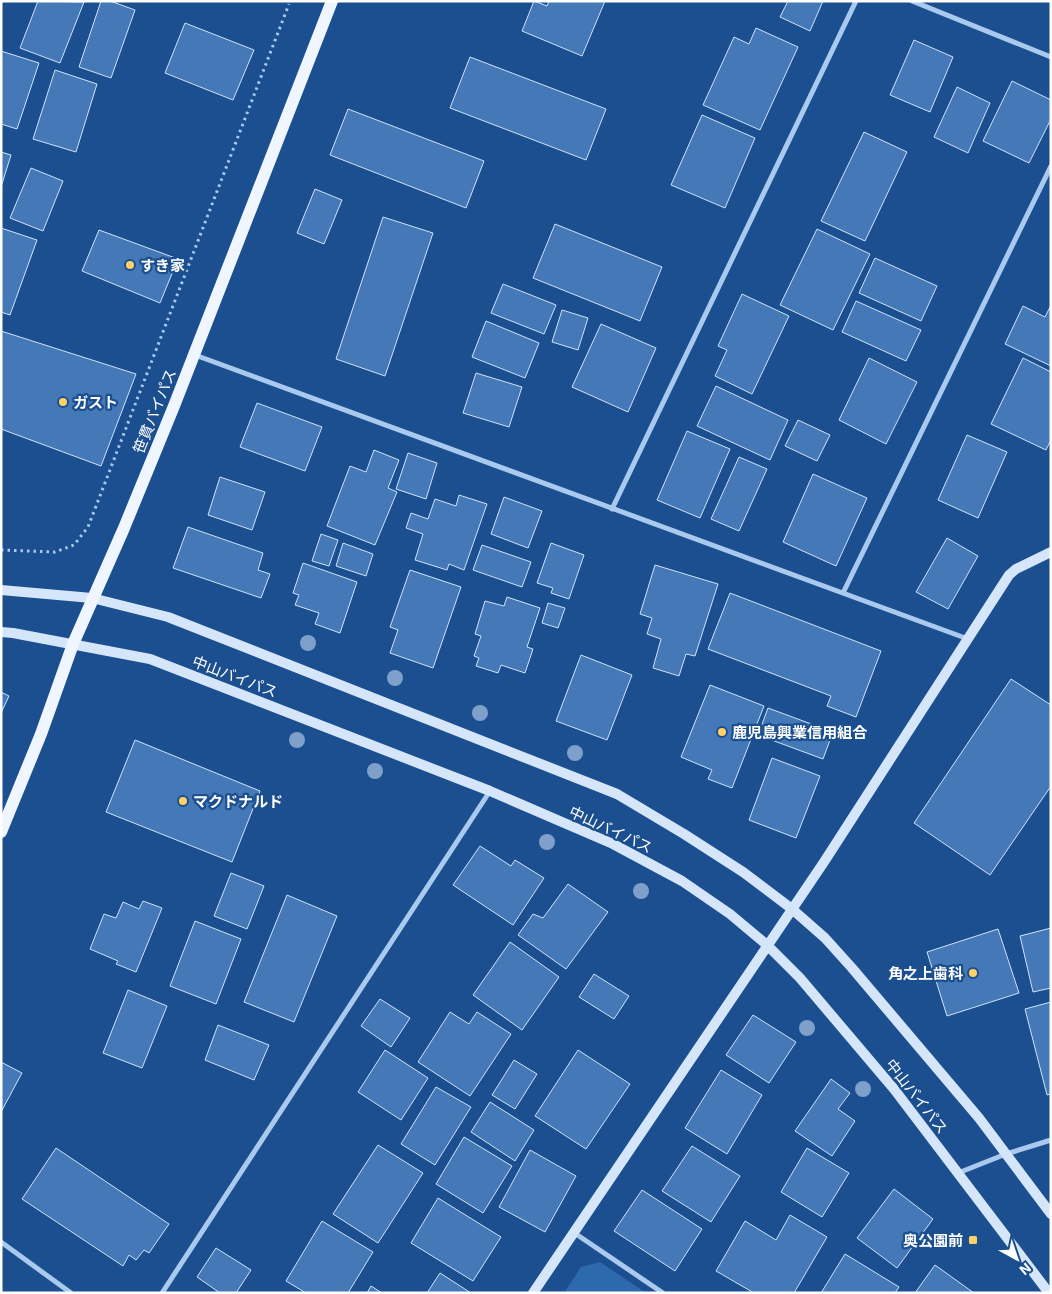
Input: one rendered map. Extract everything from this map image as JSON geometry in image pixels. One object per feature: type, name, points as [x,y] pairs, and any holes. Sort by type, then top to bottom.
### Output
[{"type":"main road","name":"笹貫バイパス","points":[[1,832],[41,734],[73,644],[124,528],[194,355],[332,1]]},
{"type":"street","points":[[612,509],[856,1]]},
{"type":"street","points":[[912,1],[1051,57]]},
{"type":"street","points":[[843,593],[1051,166]]},
{"type":"street","points":[[194,355],[968,639]]},
{"type":"street","points":[[533,1293],[792,909],[1009,575],[1016,569],[1051,552]]},
{"type":"street","name":"中山バイパス","points":[[1,590],[92,598],[168,617],[617,794],[743,872],[792,909],[825,938],[980,1118],[1051,1214]]},
{"type":"street","name":"中山バイパス","points":[[1,632],[150,659],[490,792],[613,844],[682,881],[730,914],[767,945],[800,978],[894,1089],[1049,1293]]},
{"type":"street","points":[[162,1293],[490,792]]},
{"type":"street","points":[[958,1173],[1006,1154],[1051,1140]]},
{"type":"street","points":[[573,1232],[663,1293]]},
{"type":"street","points":[[1,1242],[71,1293]]},
{"type":"path","points":[[1,550],[55,552],[74,544],[88,527],[289,4]]},
{"type":"shaded area","points":[[600,1262],[646,1293],[564,1293],[581,1267]]},
{"type":"building","points":[[38,1],[84,2],[60,63],[20,48]]},
{"type":"building","points":[[101,1],[110,1],[135,10],[111,78],[79,67]]},
{"type":"building","points":[[534,1],[547,6],[549,1],[605,1],[582,56],[522,31]]},
{"type":"building","points":[[788,1],[823,1],[810,31],[780,17]]},
{"type":"building","points":[[185,23],[254,50],[233,100],[165,73]]},
{"type":"building","points":[[756,28],[798,47],[760,130],[703,105],[734,37],[749,44]]},
{"type":"building","points":[[914,40],[953,57],[930,112],[890,95]]},
{"type":"building","points":[[1,51],[39,63],[17,129],[1,124]]},
{"type":"building","points":[[470,57],[606,109],[586,160],[450,108]]},
{"type":"building","points":[[55,70],[97,84],[76,152],[33,139]]},
{"type":"building","points":[[1012,81],[1051,100],[1051,119],[1029,163],[983,141]]},
{"type":"building","points":[[957,87],[990,103],[968,153],[934,137]]},
{"type":"building","points":[[348,109],[484,161],[466,208],[330,155]]},
{"type":"building","points":[[702,115],[755,138],[725,208],[671,185]]},
{"type":"building","points":[[864,132],[907,152],[865,241],[821,221]]},
{"type":"building","points":[[1,152],[11,155],[1,187]]},
{"type":"building","points":[[31,168],[63,181],[43,231],[10,218]]},
{"type":"building","points":[[315,189],[342,200],[324,244],[297,233]]},
{"type":"building","points":[[383,217],[433,233],[385,376],[336,359]]},
{"type":"building","points":[[555,224],[662,267],[640,321],[533,278]]},
{"type":"building","points":[[1,228],[37,240],[10,315],[1,312]]},
{"type":"building","points":[[817,229],[870,254],[833,330],[780,305]]},
{"type":"building","name":"すき家","points":[[99,230],[178,259],[160,303],[82,271]]},
{"type":"building","points":[[875,258],[937,286],[921,321],[859,293]]},
{"type":"building","points":[[503,284],[556,305],[544,334],[491,313]]},
{"type":"building","points":[[742,294],[789,316],[752,394],[715,376],[727,350],[718,346]]},
{"type":"building","points":[[856,301],[921,330],[906,361],[842,332]]},
{"type":"building","points":[[1051,305],[1051,366],[1005,344],[1023,306],[1045,317]]},
{"type":"building","points":[[562,310],[588,318],[578,350],[552,342]]},
{"type":"building","points":[[486,321],[539,343],[525,378],[472,357]]},
{"type":"building","points":[[601,324],[656,348],[628,412],[572,387]]},
{"type":"building","name":"ガスト","points":[[1,331],[136,374],[101,466],[1,429]]},
{"type":"building","points":[[869,358],[917,382],[886,444],[839,420]]},
{"type":"building","points":[[1023,358],[1051,372],[1051,440],[1046,450],[991,424]]},
{"type":"building","points":[[476,373],[522,387],[509,427],[463,413]]},
{"type":"building","points":[[716,386],[788,420],[770,460],[697,426]]},
{"type":"building","points":[[257,403],[322,427],[305,471],[240,447]]},
{"type":"building","points":[[798,420],[830,435],[817,461],[785,446]]},
{"type":"building","points":[[687,431],[730,449],[700,518],[657,500]]},
{"type":"building","points":[[967,435],[1007,452],[978,518],[938,500]]},
{"type":"building","points":[[374,450],[399,460],[388,488],[397,492],[375,545],[327,526],[350,466],[366,472]]},
{"type":"building","points":[[408,453],[437,463],[426,499],[396,489]]},
{"type":"building","points":[[739,457],[767,469],[739,531],[711,519]]},
{"type":"building","points":[[813,474],[867,498],[836,566],[783,542]]},
{"type":"building","points":[[220,477],[265,492],[252,530],[208,515]]},
{"type":"building","points":[[459,495],[487,504],[464,570],[449,564],[447,570],[415,560],[423,534],[406,528],[411,513],[428,519],[435,499],[456,506]]},
{"type":"building","points":[[504,497],[542,511],[528,548],[491,534]]},
{"type":"building","points":[[188,527],[263,553],[258,570],[270,574],[261,598],[173,568]]},
{"type":"building","points":[[321,534],[338,540],[329,566],[312,561]]},
{"type":"building","points":[[947,538],[978,556],[948,609],[916,592]]},
{"type":"building","points":[[343,543],[373,554],[366,576],[336,566]]},
{"type":"building","points":[[551,543],[584,555],[569,599],[551,593],[553,588],[537,583]]},
{"type":"building","points":[[482,545],[531,562],[522,587],[473,570]]},
{"type":"building","points":[[303,563],[357,582],[340,633],[315,624],[319,613],[295,605],[299,595],[293,593]]},
{"type":"building","points":[[655,565],[718,584],[695,656],[686,654],[679,676],[653,668],[661,639],[647,634],[652,618],[640,614]]},
{"type":"building","points":[[410,570],[461,587],[433,668],[390,653],[398,630],[390,627]]},
{"type":"building","points":[[730,593],[881,651],[856,717],[827,706],[831,696],[708,649]]},
{"type":"building","points":[[507,597],[540,608],[527,647],[533,649],[525,673],[501,665],[498,673],[476,666],[479,658],[474,656],[481,636],[475,634],[485,601],[504,606]]},
{"type":"building","points":[[548,603],[565,608],[558,628],[542,623]]},
{"type":"building","points":[[581,655],[632,675],[607,740],[556,721]]},
{"type":"building","points":[[1011,679],[1051,705],[1051,786],[990,875],[914,823]]},
{"type":"building","name":"鹿児島興業信用組合","points":[[710,685],[764,706],[732,788],[708,779],[712,770],[681,757]]},
{"type":"building","points":[[1,692],[9,696],[1,713]]},
{"type":"building","points":[[768,708],[833,732],[823,759],[758,735]]},
{"type":"building","name":"マクドナルド","points":[[135,740],[260,791],[232,862],[106,812]]},
{"type":"building","points":[[772,758],[820,776],[796,838],[749,820]]},
{"type":"building","points":[[480,846],[511,866],[515,860],[544,878],[513,925],[453,885]]},
{"type":"building","points":[[231,873],[264,886],[247,929],[214,916]]},
{"type":"building","points":[[568,884],[608,912],[566,969],[518,935],[533,914],[543,918]]},
{"type":"building","points":[[287,895],[337,916],[294,1022],[244,1002]]},
{"type":"building","points":[[143,901],[162,908],[136,972],[116,964],[118,961],[90,949],[104,914],[116,918],[123,902],[139,909]]},
{"type":"building","points":[[195,921],[241,939],[216,1004],[170,986]]},
{"type":"building","points":[[1051,928],[1051,988],[1033,992],[1020,936]]},
{"type":"building","name":"角之上歯科","points":[[998,929],[1019,993],[947,1016],[927,952]]},
{"type":"building","points":[[510,942],[559,977],[522,1030],[473,995]]},
{"type":"building","points":[[594,974],[629,996],[614,1019],[579,997]]},
{"type":"building","points":[[128,990],[167,1006],[142,1068],[103,1053]]},
{"type":"building","points":[[380,999],[410,1018],[391,1047],[361,1026]]},
{"type":"building","points":[[1051,1002],[1051,1094],[1047,1095],[1025,1009]]},
{"type":"building","points":[[450,1012],[469,1024],[477,1012],[511,1034],[470,1096],[418,1062]]},
{"type":"building","points":[[753,1015],[796,1042],[769,1083],[726,1055]]},
{"type":"building","points":[[218,1025],[269,1045],[254,1080],[205,1060]]},
{"type":"building","points":[[385,1050],[428,1078],[401,1120],[358,1092]]},
{"type":"building","points":[[578,1050],[630,1084],[586,1149],[535,1116]]},
{"type":"building","points":[[514,1060],[537,1074],[515,1109],[492,1095]]},
{"type":"building","points":[[1,1062],[22,1073],[1,1112]]},
{"type":"building","points":[[721,1070],[762,1095],[727,1154],[685,1128]]},
{"type":"building","points":[[831,1079],[850,1093],[838,1109],[855,1121],[832,1156],[795,1131]]},
{"type":"building","points":[[436,1087],[471,1107],[435,1165],[401,1144]]},
{"type":"building","points":[[490,1102],[534,1130],[515,1161],[471,1132]]},
{"type":"building","points":[[464,1137],[512,1166],[483,1213],[436,1184]]},
{"type":"building","points":[[378,1145],[423,1173],[378,1243],[333,1214]]},
{"type":"building","points":[[692,1146],[740,1176],[711,1222],[662,1191]]},
{"type":"building","points":[[56,1148],[169,1224],[149,1253],[144,1250],[136,1260],[129,1255],[123,1266],[22,1199]]},
{"type":"building","points":[[807,1148],[849,1173],[822,1217],[781,1192]]},
{"type":"building","points":[[530,1150],[576,1176],[545,1232],[499,1207]]},
{"type":"building","points":[[894,1189],[933,1219],[897,1268],[857,1238]]},
{"type":"building","points":[[642,1190],[702,1229],[675,1271],[614,1231]]},
{"type":"building","points":[[438,1198],[501,1237],[473,1281],[411,1243]]},
{"type":"building","points":[[790,1215],[827,1237],[794,1293],[754,1293],[716,1271],[745,1221],[776,1240]]},
{"type":"building","points":[[322,1221],[373,1252],[348,1293],[306,1293],[286,1281]]},
{"type":"building","points":[[216,1248],[251,1270],[236,1293],[220,1293],[197,1277]]},
{"type":"building","points":[[845,1254],[899,1287],[895,1293],[821,1293]]},
{"type":"building","points":[[935,1265],[974,1293],[915,1293]]},
{"type":"building","points":[[440,1273],[471,1293],[427,1293]]},
{"type":"building","points":[[371,1286],[382,1293],[367,1293]]},
{"type":"place","name":"すき家","points":[[130,265]]},
{"type":"place","name":"ガスト","points":[[63,402]]},
{"type":"place","name":"鹿児島興業信用組合","points":[[722,732]]},
{"type":"place","name":"マクドナルド","points":[[183,801]]},
{"type":"place","name":"角之上歯科","points":[[973,973]]},
{"type":"place","name":"奥公園前","points":[[973,1240]]}]
